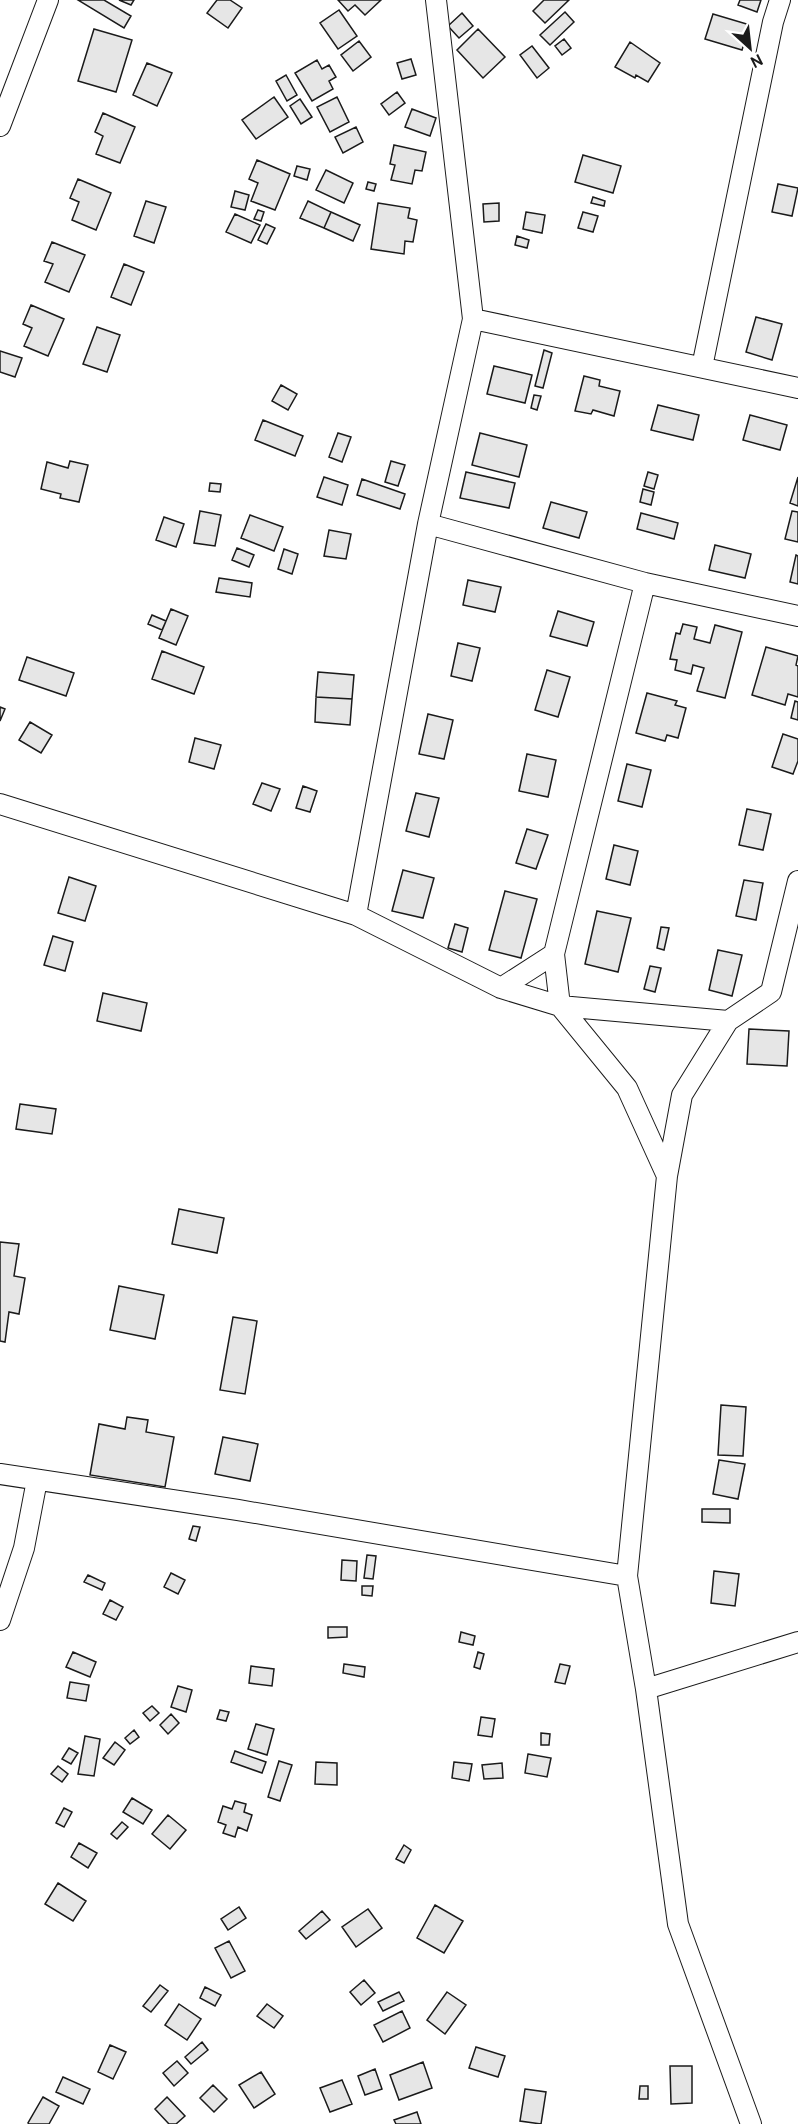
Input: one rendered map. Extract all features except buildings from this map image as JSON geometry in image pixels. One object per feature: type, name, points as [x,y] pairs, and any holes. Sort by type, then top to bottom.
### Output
[{"type":"street","points":[[0,126],[48,0]]},
{"type":"street","points":[[356,915],[428,524],[473,318],[436,0]]},
{"type":"street","points":[[702,367],[773,22],[780,0]]},
{"type":"street","points":[[473,318],[798,387]]},
{"type":"street","points":[[428,524],[645,584],[798,616]]},
{"type":"street","points":[[645,584],[554,954],[560,1006],[627,1088],[667,1176]]},
{"type":"street","points":[[0,804],[356,915],[501,988],[560,1006],[728,1021]]},
{"type":"street","points":[[751,2124],[678,1924],[646,1689],[627,1576],[667,1176],[682,1095],[728,1021],[771,992],[798,881]]},
{"type":"street","points":[[501,988],[554,954]]},
{"type":"street","points":[[0,1474],[238,1510],[627,1576]]},
{"type":"street","points":[[0,1620],[24,1548],[37,1480]]},
{"type":"street","points":[[646,1689],[798,1642]]}]
